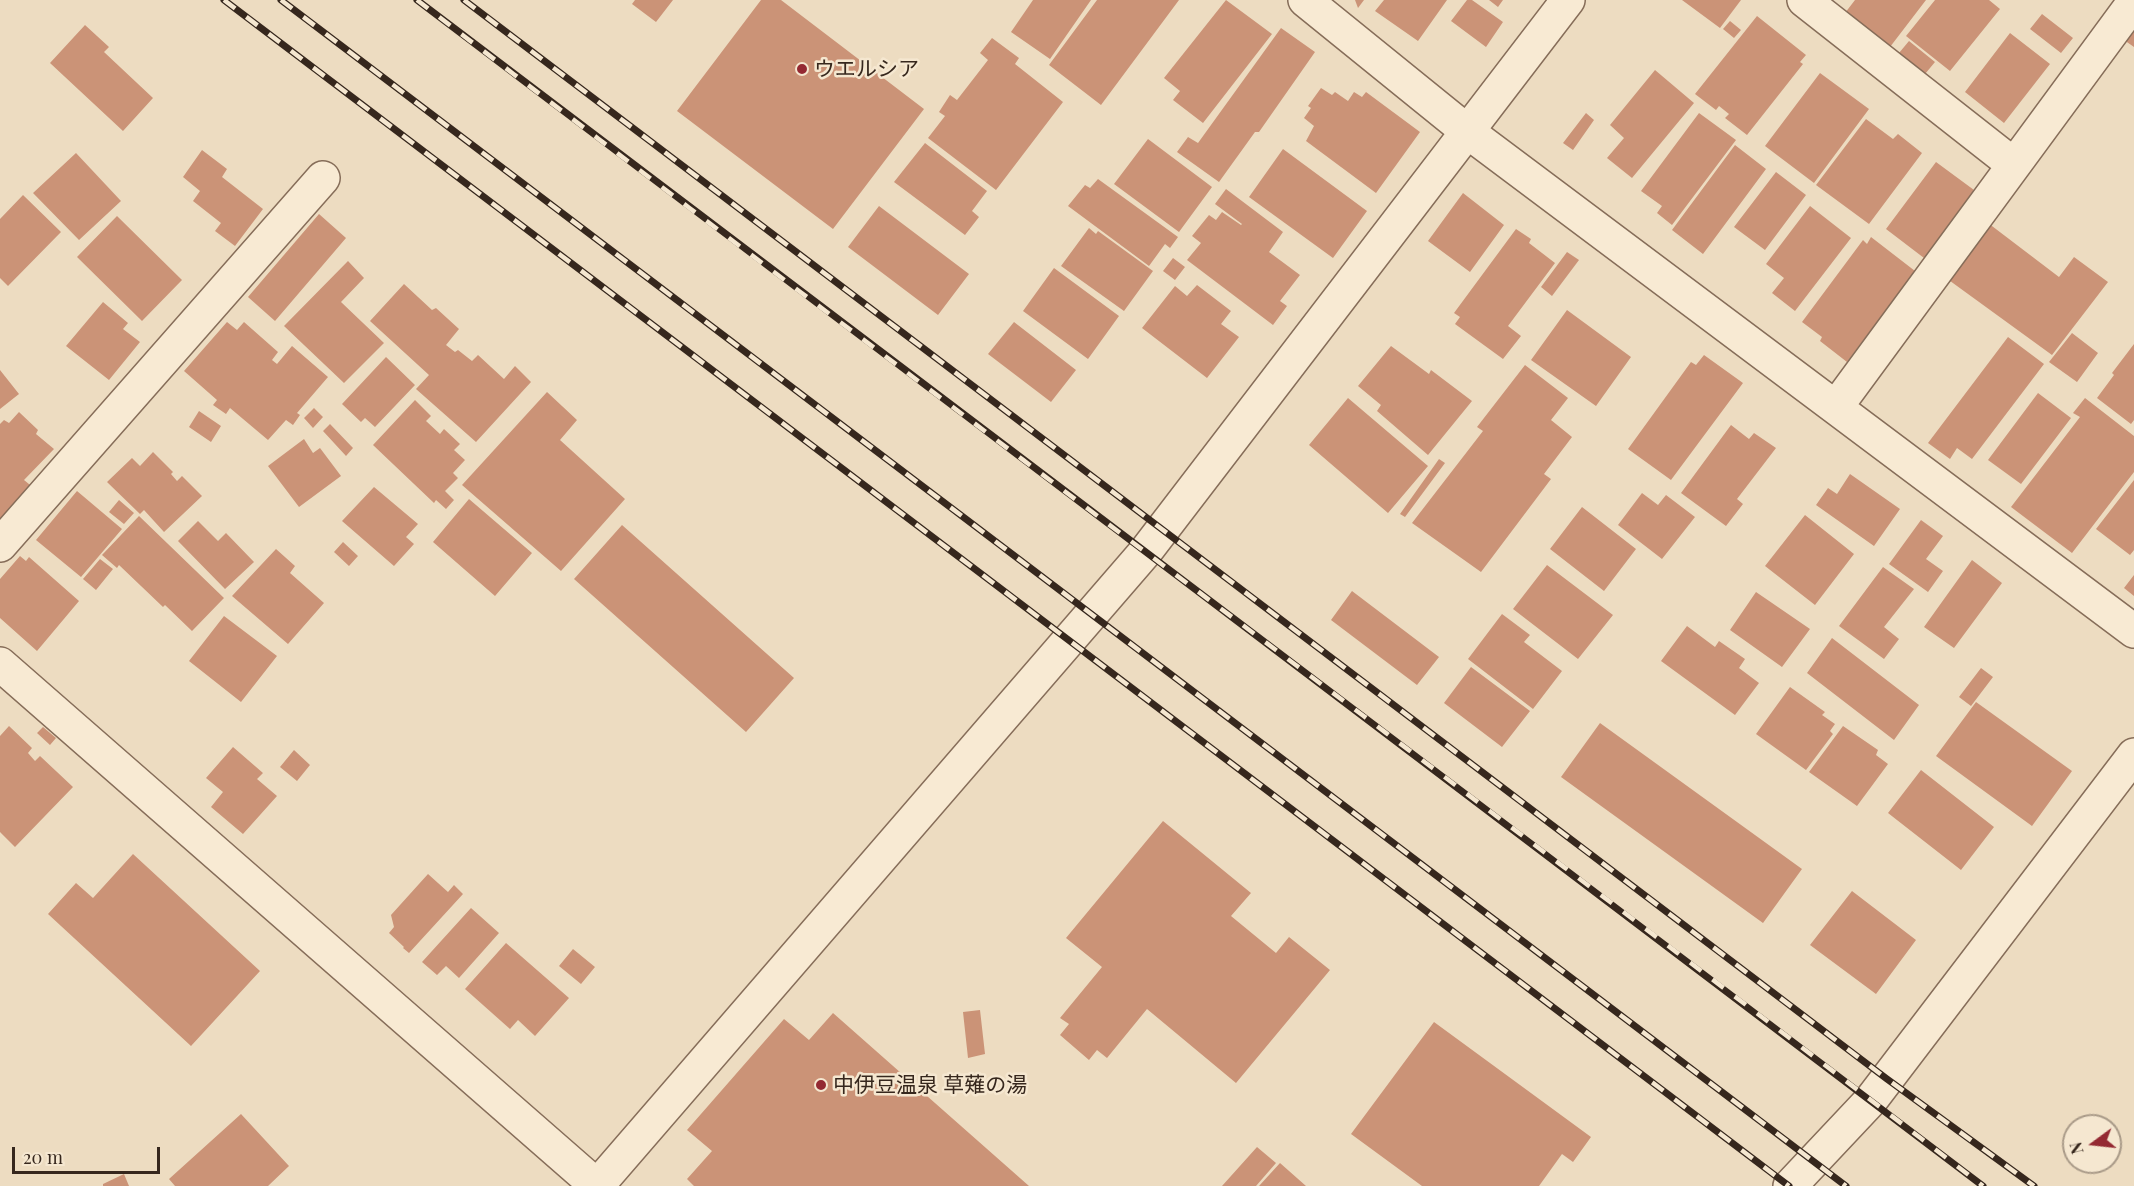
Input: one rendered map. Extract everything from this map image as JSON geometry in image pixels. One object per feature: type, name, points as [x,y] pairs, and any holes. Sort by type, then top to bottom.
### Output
[{"type":"street","points":[[1305,0],[1468,132],[2134,631]]},
{"type":"street","points":[[0,663],[597,1186],[1146,551],[1568,0]]},
{"type":"street","points":[[1804,0],[2014,165]]},
{"type":"street","points":[[1836,407],[2134,2]]},
{"type":"street","points":[[0,545],[323,178]]},
{"type":"street","points":[[1790,1186],[1871,1100],[2134,755]]},
{"type":"building","points":[[635,0],[673,0],[656,22],[632,4]]},
{"type":"building","points":[[761,0],[781,0],[924,109],[833,229],[677,111]]},
{"type":"building","points":[[1033,0],[1091,0],[1050,59],[1011,32]]},
{"type":"building","points":[[1097,0],[1179,0],[1101,105],[1049,65]]},
{"type":"building","points":[[1226,0],[1272,34],[1203,123],[1173,100],[1180,91],[1164,78]]},
{"type":"building","points":[[1355,0],[1364,0],[1358,8]]},
{"type":"building","points":[[1384,0],[1447,0],[1418,41],[1375,11]]},
{"type":"building","points":[[1467,0],[1472,0],[1503,22],[1486,47],[1451,21]]},
{"type":"building","points":[[1489,0],[1503,0],[1498,7]]},
{"type":"building","points":[[1682,0],[1741,0],[1720,28]]},
{"type":"building","points":[[1855,0],[1926,0],[1890,47],[1845,13]]},
{"type":"building","points":[[1935,0],[1989,0],[2000,9],[1950,71],[1906,36]]},
{"type":"building","points":[[2042,14],[2073,38],[2061,53],[2030,29]]},
{"type":"building","points":[[1757,16],[1806,55],[1800,62],[1803,64],[1747,135],[1725,118],[1729,114],[1719,106],[1716,110],[1695,94]]},
{"type":"building","points":[[1730,21],[1741,30],[1734,38],[1723,29]]},
{"type":"building","points":[[85,25],[109,47],[104,52],[153,98],[123,131],[50,63]]},
{"type":"building","points":[[2134,26],[2134,47],[2124,40]]},
{"type":"building","points":[[1281,28],[1315,52],[1259,132],[1255,132],[1219,182],[1177,152],[1188,137],[1198,143]]},
{"type":"building","points":[[2010,33],[2050,64],[2004,123],[1965,92]]},
{"type":"building","points":[[992,38],[1019,58],[1015,64],[1063,102],[996,190],[928,138],[945,116],[939,112],[950,95],[957,100],[988,60],[980,53]]},
{"type":"building","points":[[1909,41],[1935,62],[1925,74],[1899,53]]},
{"type":"building","points":[[1655,70],[1694,103],[1632,178],[1607,158],[1624,138],[1610,125]]},
{"type":"building","points":[[1820,73],[1869,109],[1814,183],[1765,146]]},
{"type":"building","points":[[1321,88],[1332,95],[1335,92],[1348,101],[1354,92],[1362,97],[1366,92],[1420,132],[1376,193],[1306,141],[1314,126],[1304,118],[1311,108],[1308,106]]},
{"type":"building","points":[[1586,113],[1594,120],[1573,150],[1563,143]]},
{"type":"building","points":[[1699,113],[1736,140],[1672,225],[1657,213],[1662,206],[1641,191]]},
{"type":"building","points":[[1866,119],[1893,139],[1898,134],[1922,153],[1869,224],[1816,185]]},
{"type":"building","points":[[1148,139],[1212,187],[1179,232],[1114,184]]},
{"type":"building","points":[[925,143],[987,191],[972,211],[979,217],[965,235],[894,182]]},
{"type":"building","points":[[1735,145],[1766,169],[1703,254],[1672,230]]},
{"type":"building","points":[[1283,149],[1367,211],[1333,258],[1249,197]]},
{"type":"building","points":[[202,150],[227,169],[222,177],[263,209],[235,246],[215,231],[221,223],[193,201],[200,191],[183,177]]},
{"type":"building","points":[[76,153],[121,201],[79,240],[33,193]]},
{"type":"building","points":[[1936,162],[1974,190],[1924,258],[1886,229]]},
{"type":"building","points":[[1776,172],[1806,195],[1765,250],[1734,227]]},
{"type":"building","points":[[1098,179],[1178,237],[1170,248],[1165,244],[1149,266],[1068,206],[1085,185],[1090,188]]},
{"type":"building","points":[[1226,189],[1283,232],[1269,252],[1300,275],[1280,301],[1287,306],[1273,325],[1187,260],[1201,243],[1192,236],[1209,215],[1216,220],[1222,212],[1242,224],[1215,204]]},
{"type":"building","points":[[1463,193],[1504,225],[1470,272],[1428,241]]},
{"type":"building","points":[[23,195],[61,232],[8,286],[0,278],[0,219]]},
{"type":"building","points":[[879,206],[969,274],[938,315],[848,247]]},
{"type":"building","points":[[1810,206],[1851,238],[1795,311],[1772,293],[1784,278],[1766,264]]},
{"type":"building","points":[[319,214],[346,238],[275,321],[248,297]]},
{"type":"building","points":[[117,216],[182,280],[142,321],[77,257]]},
{"type":"building","points":[[1988,223],[2059,277],[2074,257],[2108,282],[2052,355],[1946,278]]},
{"type":"building","points":[[1089,228],[1096,234],[1098,231],[1153,271],[1124,311],[1061,266]]},
{"type":"building","points":[[1516,229],[1531,239],[1529,243],[1555,263],[1508,326],[1521,336],[1503,359],[1455,324],[1460,317],[1454,313]]},
{"type":"building","points":[[1871,237],[1915,271],[1847,362],[1820,341],[1822,337],[1802,322],[1863,240],[1867,244]]},
{"type":"building","points":[[1567,252],[1579,260],[1552,296],[1541,287]]},
{"type":"building","points":[[1173,258],[1185,267],[1175,280],[1163,271]]},
{"type":"building","points":[[348,261],[364,278],[341,302],[384,343],[344,383],[284,326]]},
{"type":"building","points":[[1054,268],[1119,316],[1088,359],[1023,311]]},
{"type":"building","points":[[404,284],[432,310],[436,308],[459,329],[446,345],[455,352],[458,350],[472,361],[478,355],[504,379],[515,366],[531,382],[476,442],[416,389],[429,375],[370,321]]},
{"type":"building","points":[[1197,285],[1231,311],[1221,324],[1239,337],[1207,378],[1142,328],[1175,286],[1187,296]]},
{"type":"building","points":[[103,302],[128,323],[123,329],[140,342],[109,380],[66,346]]},
{"type":"building","points":[[1567,310],[1631,357],[1596,406],[1531,360]]},
{"type":"building","points":[[227,322],[237,330],[244,322],[278,352],[272,360],[277,364],[292,346],[328,377],[297,413],[300,415],[293,425],[286,420],[268,440],[230,408],[226,414],[213,405],[217,400],[184,371]]},
{"type":"building","points":[[1014,322],[1076,370],[1051,402],[988,354]]},
{"type":"building","points":[[2072,333],[2098,353],[2077,382],[2049,362]]},
{"type":"building","points":[[2008,337],[2044,364],[1972,459],[1957,448],[1950,459],[1928,443]]},
{"type":"building","points":[[2134,344],[2134,420],[2131,424],[2097,398]]},
{"type":"building","points":[[1391,346],[1429,374],[1431,370],[1472,401],[1428,455],[1377,411],[1381,405],[1358,386]]},
{"type":"building","points":[[1704,355],[1743,383],[1671,480],[1628,449],[1691,362],[1696,365]]},
{"type":"building","points":[[386,357],[415,385],[375,427],[365,418],[361,422],[342,404]]},
{"type":"building","points":[[1525,365],[1568,398],[1551,420],[1572,437],[1544,474],[1551,479],[1481,572],[1412,523],[1483,431],[1477,427]]},
{"type":"building","points":[[0,370],[19,394],[0,409]]},
{"type":"building","points":[[547,392],[577,420],[560,440],[625,499],[561,571],[462,485]]},
{"type":"building","points":[[2038,393],[2071,418],[2021,484],[1988,460]]},
{"type":"building","points":[[1348,398],[1428,466],[1388,513],[1309,445]]},
{"type":"building","points":[[2085,398],[2134,436],[2134,472],[2072,553],[2011,507],[2080,417],[2073,413]]},
{"type":"building","points":[[415,400],[431,416],[426,421],[440,434],[444,429],[460,444],[454,450],[465,460],[453,473],[458,478],[445,491],[454,500],[446,509],[436,500],[434,503],[373,445]]},
{"type":"building","points":[[314,408],[323,417],[313,428],[304,418]]},
{"type":"building","points":[[199,411],[221,426],[211,442],[189,427]]},
{"type":"building","points":[[19,412],[38,430],[36,434],[54,449],[24,480],[35,489],[0,525],[0,424],[4,420],[9,423]]},
{"type":"building","points":[[330,424],[353,448],[346,456],[323,431]]},
{"type":"building","points":[[1731,425],[1749,439],[1754,433],[1776,448],[1737,499],[1743,504],[1726,526],[1681,493]]},
{"type":"building","points":[[304,439],[313,453],[320,448],[341,476],[299,507],[268,466]]},
{"type":"building","points":[[153,452],[173,472],[171,474],[177,481],[182,476],[202,496],[164,532],[144,510],[140,514],[107,482],[132,458],[140,466]]},
{"type":"building","points":[[1439,459],[1445,463],[1405,517],[1400,514]]},
{"type":"building","points":[[1850,474],[1900,509],[1874,546],[1816,505],[1828,488],[1837,494]]},
{"type":"building","points":[[2134,480],[2134,550],[2130,555],[2096,529]]},
{"type":"building","points":[[374,487],[418,524],[406,537],[414,544],[394,566],[342,521]]},
{"type":"building","points":[[77,491],[122,529],[81,577],[36,540]]},
{"type":"building","points":[[1642,493],[1658,505],[1666,495],[1695,517],[1662,559],[1618,525]]},
{"type":"building","points":[[469,499],[532,553],[495,596],[433,542]]},
{"type":"building","points":[[119,500],[134,513],[124,524],[109,512]]},
{"type":"building","points":[[1582,507],[1636,549],[1604,591],[1550,549]]},
{"type":"building","points":[[1805,515],[1854,554],[1815,605],[1765,566]]},
{"type":"building","points":[[139,516],[224,598],[192,631],[119,565],[117,568],[102,555]]},
{"type":"building","points":[[1921,520],[1943,536],[1926,559],[1943,571],[1928,592],[1889,564]]},
{"type":"building","points":[[198,521],[218,541],[226,533],[254,562],[225,589],[178,541]]},
{"type":"building","points":[[622,525],[794,678],[746,732],[574,579]]},
{"type":"building","points":[[343,542],[358,556],[349,566],[334,552]]},
{"type":"building","points":[[276,549],[295,566],[290,573],[324,603],[288,644],[232,596]]},
{"type":"building","points":[[20,556],[26,561],[29,557],[79,601],[37,651],[0,618],[0,579]]},
{"type":"building","points":[[100,559],[113,569],[96,590],[83,579]]},
{"type":"building","points":[[1972,560],[2002,583],[1954,648],[1924,627]]},
{"type":"building","points":[[1547,565],[1613,615],[1578,659],[1513,609]]},
{"type":"building","points":[[1883,567],[1914,589],[1884,627],[1899,639],[1884,659],[1839,626]]},
{"type":"building","points":[[2134,575],[2134,596],[2124,588]]},
{"type":"building","points":[[1352,591],[1439,657],[1417,685],[1331,620]]},
{"type":"building","points":[[1756,592],[1810,629],[1782,667],[1730,630]]},
{"type":"building","points":[[1502,614],[1530,635],[1524,642],[1562,671],[1533,709],[1468,659]]},
{"type":"building","points":[[224,616],[277,656],[241,702],[189,661]]},
{"type":"building","points":[[1687,626],[1715,647],[1719,641],[1745,659],[1739,668],[1759,683],[1735,715],[1661,661]]},
{"type":"building","points":[[1832,638],[1919,705],[1894,740],[1807,673]]},
{"type":"building","points":[[1471,667],[1530,711],[1502,747],[1444,703]]},
{"type":"building","points":[[1981,668],[1993,677],[1971,706],[1959,697]]},
{"type":"building","points":[[1790,687],[1825,712],[1822,715],[1835,724],[1830,731],[1833,734],[1806,770],[1756,734]]},
{"type":"building","points":[[1976,702],[2072,771],[2032,826],[1936,756]]},
{"type":"building","points":[[1600,723],[1802,869],[1763,923],[1561,777]]},
{"type":"building","points":[[9,726],[32,748],[28,753],[35,761],[40,756],[73,787],[15,847],[0,832],[0,736]]},
{"type":"building","points":[[1843,726],[1878,750],[1876,755],[1888,764],[1857,806],[1809,772]]},
{"type":"building","points":[[43,727],[56,738],[50,745],[37,733]]},
{"type":"building","points":[[233,747],[263,773],[257,779],[277,796],[243,834],[211,807],[223,792],[206,778]]},
{"type":"building","points":[[294,750],[310,765],[297,781],[280,767]]},
{"type":"building","points":[[1921,770],[1994,827],[1961,870],[1888,813]]},
{"type":"building","points":[[1163,821],[1251,893],[1231,916],[1276,953],[1289,937],[1330,970],[1236,1083],[1147,1009],[1107,1058],[1097,1050],[1089,1060],[1060,1035],[1069,1024],[1060,1018],[1102,967],[1066,938]]},
{"type":"building","points":[[133,854],[260,971],[191,1046],[48,914],[76,883],[93,898]]},
{"type":"building","points":[[428,874],[448,892],[454,885],[463,894],[409,953],[389,933],[394,927],[391,915]]},
{"type":"building","points":[[1852,891],[1916,940],[1876,994],[1810,945]]},
{"type":"building","points":[[471,908],[499,933],[459,978],[446,966],[437,975],[422,962]]},
{"type":"building","points":[[506,943],[569,998],[535,1036],[518,1020],[510,1029],[465,989]]},
{"type":"building","points":[[573,949],[595,967],[581,984],[559,966]]},
{"type":"building","points":[[980,1010],[985,1054],[968,1058],[963,1012]]},
{"type":"building","name":"中伊豆温泉 草薙の湯","points":[[833,1013],[1029,1186],[694,1186],[687,1179],[712,1151],[687,1130],[784,1019],[809,1040]]},
{"type":"building","points":[[1434,1022],[1591,1137],[1573,1162],[1562,1154],[1539,1186],[1422,1186],[1351,1134]]},
{"type":"building","points":[[241,1114],[289,1166],[268,1186],[175,1186],[169,1179]]},
{"type":"building","points":[[1257,1147],[1276,1163],[1256,1186],[1222,1186]]},
{"type":"building","points":[[1280,1163],[1306,1186],[1259,1186]]},
{"type":"building","points":[[124,1174],[129,1186],[103,1186],[103,1184]]},
{"type":"railway","points":[[224,0],[1789,1186]]},
{"type":"railway","points":[[281,0],[1846,1186]]},
{"type":"railway","points":[[417,0],[1983,1186]]},
{"type":"railway","points":[[464,0],[1887,1079],[2034,1186]]},
{"type":"place","name":"ウエルシア","points":[[802,69]]},
{"type":"place","name":"中伊豆温泉 草薙の湯","points":[[821,1085]]}]
